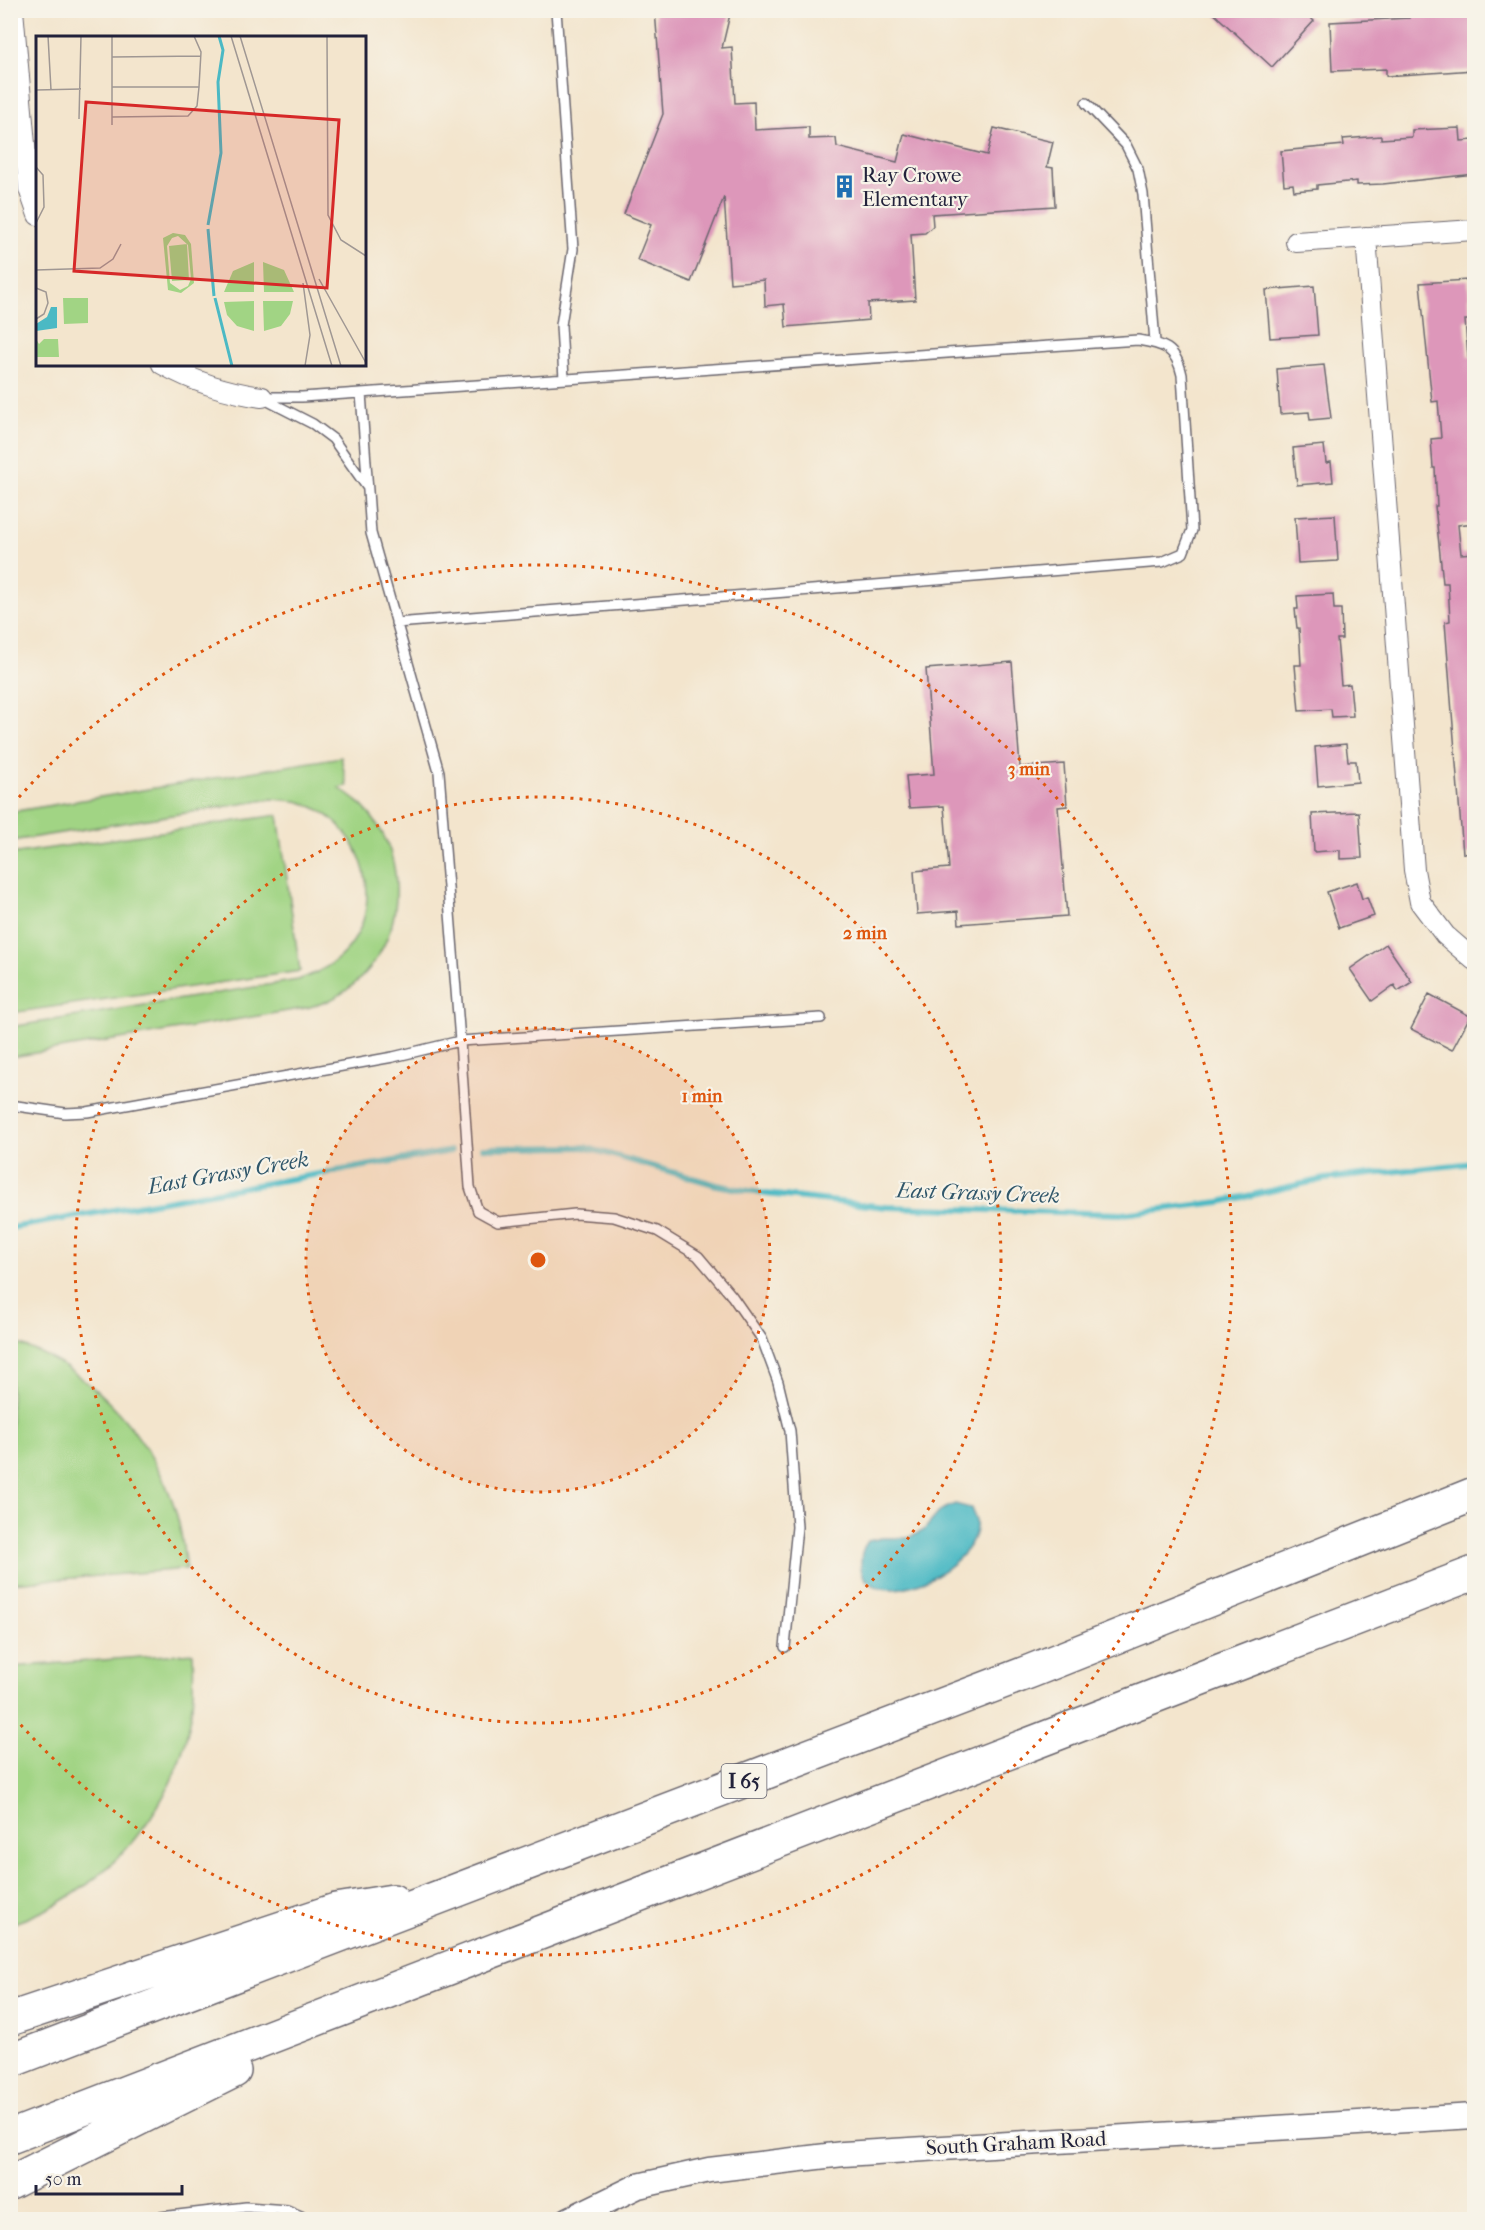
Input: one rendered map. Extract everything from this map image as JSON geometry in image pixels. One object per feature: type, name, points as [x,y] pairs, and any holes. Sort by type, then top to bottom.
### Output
[{"type":"highway","name":"I 65","points":[[10,2061],[1031,1671],[1474,1494]]},
{"type":"highway","points":[[10,2137],[1474,1573]]},
{"type":"highway","points":[[10,2183],[265,2056],[869,1806]]},
{"type":"highway","points":[[10,2019],[336,1910],[459,1891]]},
{"type":"street","points":[[13,10],[18,160],[36,209]]},
{"type":"street","points":[[1296,242],[1474,230]]},
{"type":"street","points":[[1366,237],[1414,870],[1420,902],[1445,935],[1474,960]]},
{"type":"street","points":[[165,366],[186,378],[215,389],[262,397]]},
{"type":"street","name":"South Graham Road","points":[[568,2220],[638,2186],[709,2170],[843,2154],[1474,2116]]},
{"type":"lane","points":[[556,10],[573,249],[561,325],[564,380]]},
{"type":"lane","points":[[1086,103],[1126,145],[1138,169],[1143,194],[1155,342]]},
{"type":"lane","points":[[262,397],[302,397],[564,380],[1138,340],[1155,342],[1169,349],[1179,360],[1184,399],[1192,530],[1183,553],[1171,560],[396,623]]},
{"type":"lane","points":[[361,393],[367,488],[374,544],[439,772],[470,1187],[478,1210],[498,1222],[575,1214],[614,1217],[657,1231],[698,1256],[732,1296],[762,1339],[778,1382],[790,1431],[797,1527],[785,1647]]},
{"type":"lane","points":[[262,397],[313,424],[333,439],[367,488]]},
{"type":"lane","points":[[10,1105],[65,1113],[87,1112],[393,1057],[460,1041],[821,1018]]},
{"type":"lane","points":[[135,2220],[246,2207],[287,2210],[310,2220]]},
{"type":"green space","points":[[341,757],[347,786],[339,788],[361,805],[377,825],[387,843],[396,884],[392,924],[384,944],[370,968],[354,984],[328,1001],[306,1008],[11,1057],[11,1027],[298,980],[313,974],[335,961],[353,942],[363,920],[367,896],[364,872],[356,849],[342,829],[323,813],[300,802],[272,799],[11,841],[11,812]]},
{"type":"green space","points":[[278,815],[300,971],[11,1013],[11,854]]},
{"type":"green space","points":[[11,1342],[63,1365],[86,1382],[127,1423],[145,1447],[171,1497],[179,1524],[186,1569],[11,1583]]},
{"type":"green space","points":[[193,1653],[192,1708],[180,1760],[166,1792],[148,1821],[126,1849],[74,1894],[43,1911],[11,1924],[11,1667]]},
{"type":"water","points":[[955,1504],[971,1508],[976,1521],[974,1535],[966,1550],[954,1563],[919,1583],[901,1588],[884,1588],[870,1583],[865,1578],[861,1570],[861,1556],[868,1541],[882,1538],[907,1538],[923,1531],[941,1510]]},
{"type":"building","name":"Ray Crowe Elementary","points":[[655,10],[731,10],[722,48],[732,47],[735,103],[754,102],[755,130],[809,127],[809,139],[836,138],[837,147],[897,162],[904,134],[987,155],[994,128],[1053,142],[1047,167],[1053,168],[1055,206],[932,214],[933,226],[925,233],[911,234],[915,300],[868,303],[869,320],[786,327],[784,304],[765,306],[764,280],[730,283],[724,197],[691,282],[637,260],[651,225],[624,214],[663,114]]},
{"type":"building","points":[[1210,10],[1302,10],[1314,21],[1272,67]]},
{"type":"building","points":[[1474,11],[1474,70],[1386,76],[1386,69],[1332,71],[1330,22],[1409,18],[1409,15]]},
{"type":"building","points":[[1460,128],[1461,141],[1474,140],[1474,174],[1383,184],[1357,185],[1357,181],[1317,185],[1317,189],[1294,191],[1293,184],[1284,185],[1281,151],[1344,145],[1343,139],[1381,136],[1381,139],[1412,137],[1412,130]]},
{"type":"building","points":[[1468,280],[1470,320],[1465,320],[1468,357],[1474,356],[1474,378],[1470,378],[1474,410],[1474,523],[1458,525],[1461,554],[1474,553],[1474,853],[1463,854],[1445,622],[1450,621],[1448,583],[1443,583],[1431,439],[1441,438],[1438,401],[1432,402],[1420,283]]},
{"type":"building","points":[[1314,286],[1318,335],[1270,338],[1266,290]]},
{"type":"building","points":[[1324,365],[1331,418],[1310,420],[1309,412],[1280,414],[1277,369]]},
{"type":"building","points":[[1324,445],[1326,463],[1331,462],[1333,482],[1297,485],[1293,448]]},
{"type":"building","points":[[1335,515],[1338,561],[1298,563],[1295,517]]},
{"type":"building","points":[[1333,594],[1334,609],[1341,609],[1342,639],[1337,639],[1341,685],[1350,684],[1353,716],[1332,717],[1331,709],[1299,711],[1295,665],[1301,665],[1299,628],[1297,628],[1295,609],[1298,609],[1297,596]]},
{"type":"building","points":[[1012,662],[1020,767],[1064,764],[1067,806],[1058,807],[1067,916],[959,924],[958,911],[917,914],[914,871],[949,868],[944,806],[909,808],[906,776],[934,774],[926,669]]},
{"type":"building","points":[[1346,744],[1348,761],[1356,761],[1358,782],[1318,786],[1315,747]]},
{"type":"building","points":[[1359,812],[1362,858],[1340,859],[1340,850],[1314,852],[1312,814]]},
{"type":"building","points":[[1357,882],[1362,899],[1367,897],[1374,916],[1339,928],[1327,892]]},
{"type":"building","points":[[1386,944],[1412,982],[1398,991],[1394,985],[1372,1001],[1350,969]]},
{"type":"building","points":[[1429,994],[1470,1016],[1452,1050],[1411,1029]]},
{"type":"waterway","name":"East Grassy Creek","points":[[483,1148],[584,1147],[717,1185],[766,1194],[886,1207],[1122,1214],[1220,1202],[1324,1179],[1474,1163]]},
{"type":"waterway","name":"East Grassy Creek","points":[[10,1228],[451,1151]]},
{"type":"place","name":"Ray Crowe Elementary","points":[[844,187]]}]
